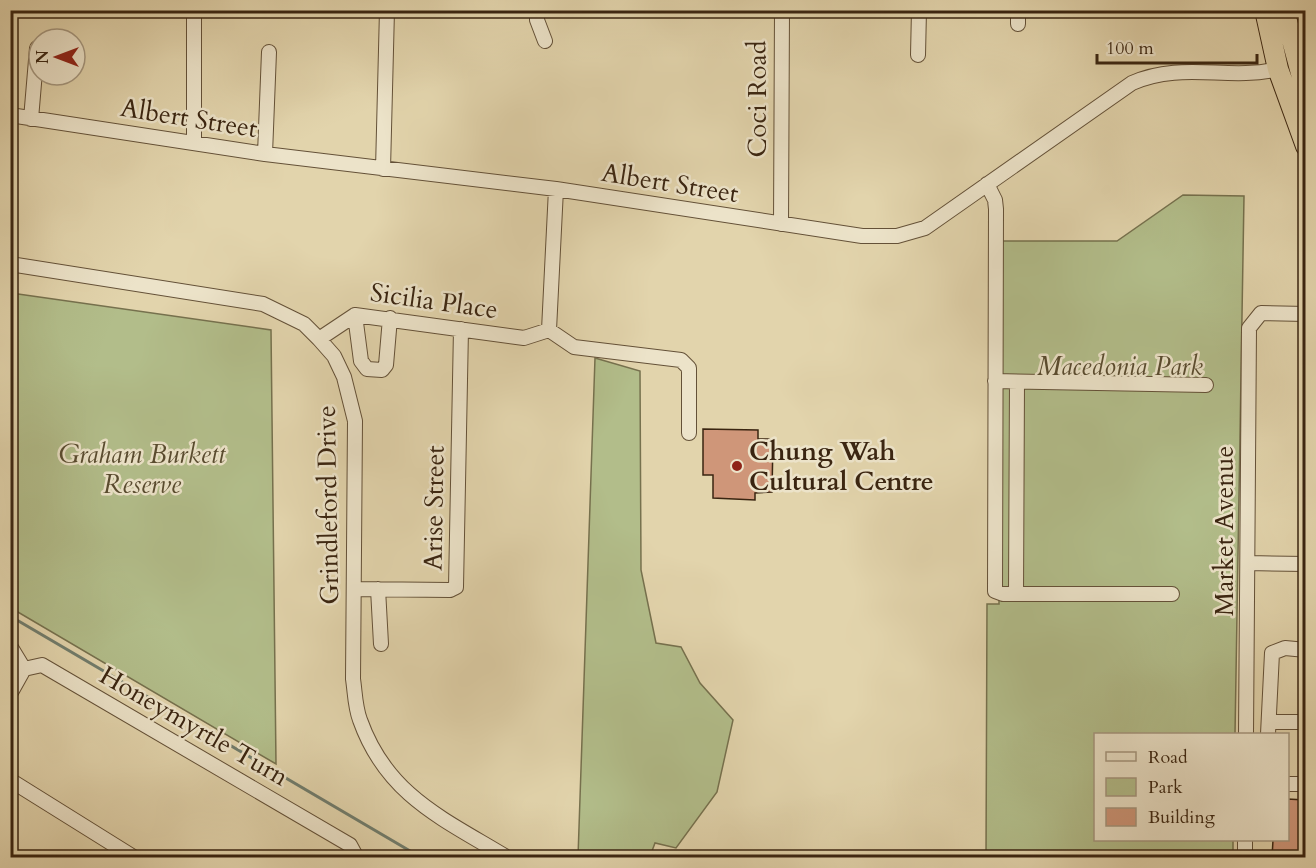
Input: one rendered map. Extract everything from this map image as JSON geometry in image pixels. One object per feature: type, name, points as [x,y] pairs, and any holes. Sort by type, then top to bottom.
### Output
[{"type":"highway","points":[[1265,10],[1278,69],[1305,146]]},
{"type":"highway","points":[[1284,10],[1305,92]]},
{"type":"street","points":[[194,10],[194,143]]},
{"type":"street","points":[[383,169],[387,10]]},
{"type":"street","points":[[537,10],[537,20],[545,41]]},
{"type":"street","name":"Coci Road","points":[[781,224],[782,10]]},
{"type":"street","points":[[918,54],[919,10]]},
{"type":"street","points":[[265,154],[269,52]]},
{"type":"street","name":"Albert Street","points":[[10,115],[265,154],[556,189],[862,236],[897,236],[925,228],[1132,83],[1148,76],[1174,71],[1261,72],[1278,69]]},
{"type":"street","points":[[31,118],[34,87]]},
{"type":"street","points":[[987,184],[995,200],[996,209],[994,588],[997,593],[1016,594],[1172,594]]},
{"type":"street","points":[[556,189],[549,330],[574,347],[681,360],[689,368],[689,433]]},
{"type":"street","name":"Grindleford Drive","points":[[10,264],[262,304],[304,324],[319,339],[333,356],[344,377],[355,421],[354,679],[359,718],[375,755],[396,783],[422,806],[508,858]]},
{"type":"street","name":"Market Avenue","points":[[1246,733],[1250,328],[1261,313],[1305,314]]},
{"type":"street","points":[[355,315],[361,361],[367,369],[382,370],[387,365],[390,318]]},
{"type":"street","name":"Sicilia Place","points":[[319,339],[355,315],[524,338],[549,330]]},
{"type":"street","name":"Arise Street","points":[[354,589],[450,590],[456,587],[461,329]]},
{"type":"street","points":[[995,381],[1206,385]]},
{"type":"street","points":[[1016,594],[1017,382]]},
{"type":"street","points":[[1248,563],[1305,564]]},
{"type":"street","points":[[381,644],[382,615],[379,609],[382,589]]},
{"type":"street","points":[[10,646],[24,669],[10,694]]},
{"type":"street","points":[[1305,650],[1285,648],[1272,653],[1269,728],[1305,722]]},
{"type":"street","name":"Honeymyrtle Turn","points":[[24,669],[42,665],[350,845],[357,858]]},
{"type":"street","points":[[10,780],[135,858]]},
{"type":"street","points":[[1289,784],[1305,784]]},
{"type":"street","points":[[1245,841],[1245,858]]},
{"type":"green space","name":"Macedonia Park","points":[[1183,195],[1244,196],[1235,733],[1094,733],[1094,841],[1233,841],[1233,857],[986,858],[987,604],[999,604],[999,241],[1117,241]]},
{"type":"green space","name":"Graham Burkett Reserve","points":[[11,293],[271,330],[276,764],[11,608]]},
{"type":"green space","points":[[595,358],[640,371],[641,570],[656,643],[681,647],[700,683],[733,720],[717,792],[676,848],[655,843],[652,851],[671,857],[578,857]]},
{"type":"building","name":"Chung Wah Cultural Centre","points":[[703,429],[758,430],[758,439],[773,439],[772,492],[755,493],[755,500],[713,498],[713,475],[703,475]]},
{"type":"building","points":[[1289,799],[1305,800],[1305,858],[1272,858],[1273,841],[1289,841]]},
{"type":"waterway","points":[[10,616],[422,858]]},
{"type":"place","name":"Chung Wah Cultural Centre","points":[[737,466]]}]
